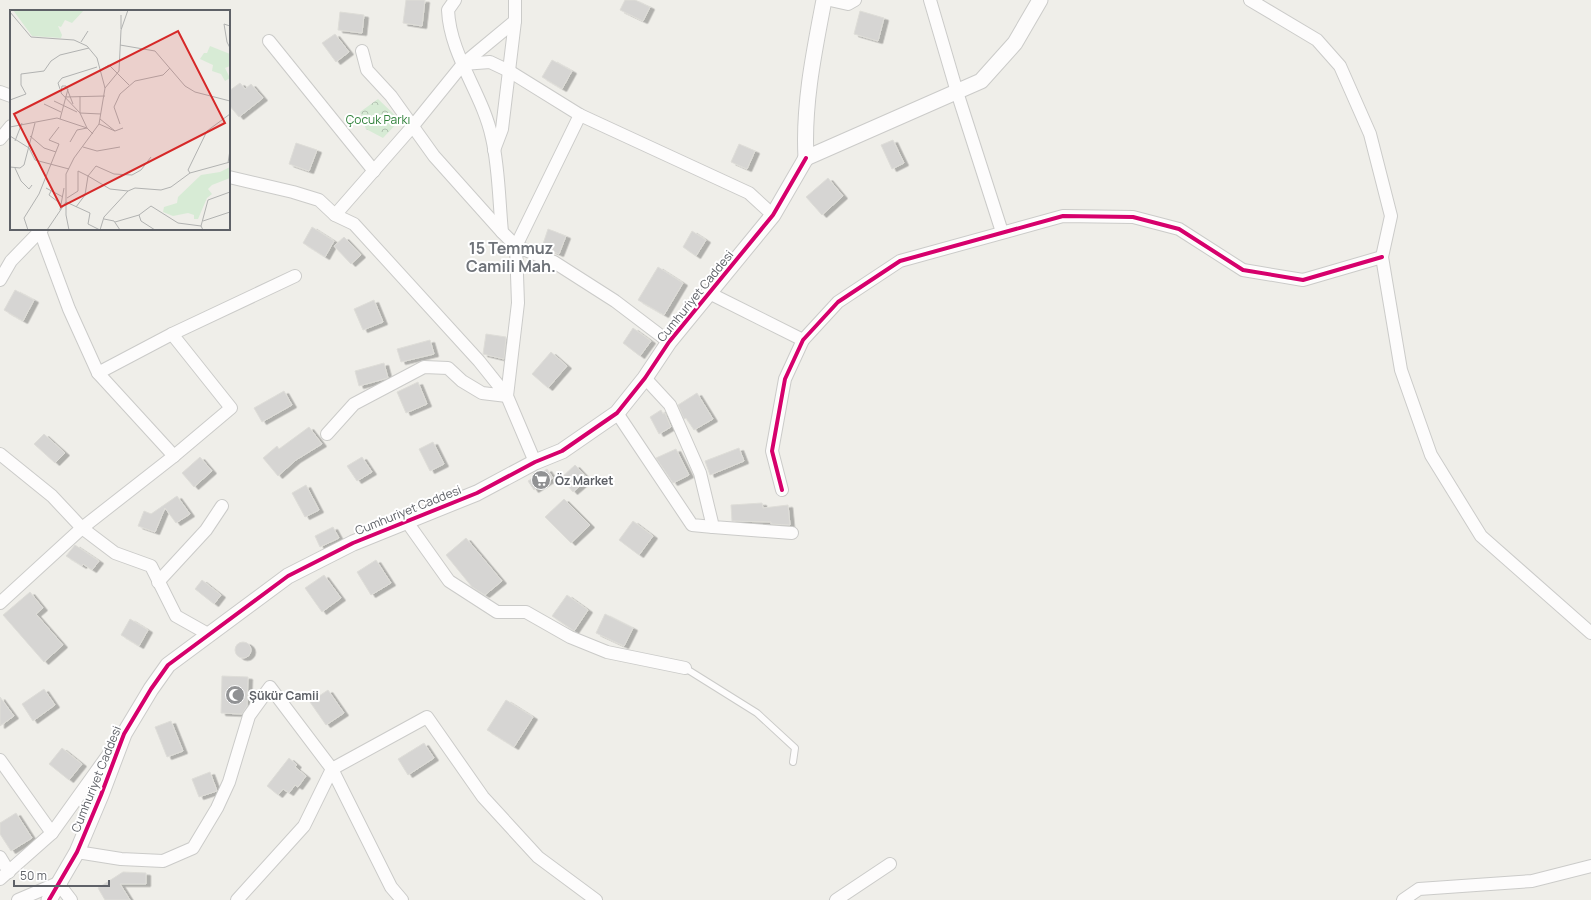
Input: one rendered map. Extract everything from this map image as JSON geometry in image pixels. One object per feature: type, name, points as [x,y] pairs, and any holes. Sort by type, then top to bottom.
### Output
[{"type":"street","points":[[494,151],[502,129],[515,0]]},
{"type":"street","points":[[824,0],[813,59],[804,129],[806,158],[981,81],[1015,43],[1040,0]]},
{"type":"street","points":[[830,0],[848,4],[854,0]]},
{"type":"street","points":[[930,0],[957,92],[1002,232]]},
{"type":"street","points":[[1250,0],[1317,40],[1340,66],[1370,134],[1391,216],[1382,257],[1401,370],[1430,455],[1481,536],[1591,632]]},
{"type":"street","points":[[451,3],[448,20],[462,64],[484,113],[492,138],[502,232]]},
{"type":"street","points":[[336,215],[412,127],[462,64],[514,21]]},
{"type":"street","points":[[269,41],[374,171]]},
{"type":"street","points":[[362,51],[368,70],[391,96],[434,156],[516,246],[554,262],[615,301],[669,342]]},
{"type":"street","points":[[462,64],[490,62],[508,71],[580,115],[749,193],[773,215]]},
{"type":"street","points":[[0,92],[10,96]]},
{"type":"street","points":[[507,396],[518,302],[516,246],[580,115]]},
{"type":"street","points":[[0,139],[10,127]]},
{"type":"street","name":"Cumhuriyet Caddesi","points":[[49,900],[77,852],[101,795],[124,734],[151,689],[168,665],[288,576],[353,543],[477,493],[535,462],[562,451],[617,413],[645,378],[669,342],[773,215],[806,158]]},
{"type":"street","points":[[230,177],[293,192],[319,200],[336,215],[354,224],[479,361],[507,396],[535,462]]},
{"type":"street","points":[[782,490],[772,451],[785,379],[803,340],[838,302],[900,261],[1063,216],[1133,217],[1178,229],[1243,270],[1304,280],[1382,257]]},
{"type":"street","points":[[0,280],[11,261],[41,230],[70,309],[98,373],[174,456]]},
{"type":"street","points":[[98,373],[172,334],[294,276]]},
{"type":"street","points":[[709,293],[803,340]]},
{"type":"street","points":[[0,603],[82,528],[174,456],[231,408],[172,334]]},
{"type":"street","points":[[327,434],[354,404],[424,367],[448,368],[462,381],[482,393],[507,396]]},
{"type":"street","points":[[645,378],[670,405],[700,473],[713,527]]},
{"type":"street","points":[[617,413],[692,525],[792,533]]},
{"type":"street","points":[[0,454],[52,496],[82,528],[115,553],[151,566],[158,582],[167,595],[176,616],[208,634]]},
{"type":"street","points":[[158,582],[206,530],[222,506]]},
{"type":"street","points":[[407,522],[449,581],[497,612],[526,612],[570,637],[607,652],[685,668]]},
{"type":"street","points":[[77,852],[121,859],[163,861],[193,848],[217,808],[228,782],[249,716],[270,687],[332,769],[391,887],[402,900]]},
{"type":"street","points":[[237,900],[304,826],[332,769],[427,717],[483,797],[538,857],[596,900]]},
{"type":"street","points":[[0,857],[4,875],[52,833],[124,734]]},
{"type":"street","points":[[0,760],[52,833]]},
{"type":"street","points":[[836,900],[890,864]]},
{"type":"street","points":[[1403,900],[1419,889],[1532,881],[1591,866]]},
{"type":"street","points":[[18,900],[58,883],[71,900]]},
{"type":"lane","points":[[685,668],[758,713],[795,748],[793,762]]},
{"type":"green space","name":"Çocuk Parkı","points":[[378,99],[400,120],[383,138],[366,129],[360,112]]},
{"type":"building","points":[[406,0],[425,0],[422,26],[403,23]]},
{"type":"building","points":[[625,0],[635,0],[650,7],[643,21],[620,10]]},
{"type":"building","points":[[860,11],[884,18],[878,41],[854,34]]},
{"type":"building","points":[[340,12],[364,15],[362,33],[338,30]]},
{"type":"building","points":[[335,34],[349,52],[336,62],[322,43]]},
{"type":"building","points":[[552,60],[572,71],[562,89],[542,77]]},
{"type":"building","points":[[240,83],[245,89],[251,84],[263,98],[239,117],[230,106],[230,90]]},
{"type":"building","points":[[893,140],[904,163],[892,169],[881,145]]},
{"type":"building","points":[[296,143],[317,150],[309,171],[289,164]]},
{"type":"building","points":[[739,144],[755,151],[747,169],[731,162]]},
{"type":"building","points":[[828,178],[843,196],[822,215],[806,197]]},
{"type":"building","points":[[312,227],[334,241],[325,257],[303,243]]},
{"type":"building","points":[[548,229],[566,236],[559,254],[542,247]]},
{"type":"building","points":[[692,231],[706,240],[696,256],[683,247]]},
{"type":"building","points":[[344,237],[361,255],[351,264],[334,246]]},
{"type":"building","points":[[658,267],[683,283],[664,315],[638,300]]},
{"type":"building","points":[[15,290],[34,300],[23,321],[4,310]]},
{"type":"building","points":[[374,300],[383,322],[363,330],[354,309]]},
{"type":"building","points":[[633,328],[651,341],[640,356],[623,343]]},
{"type":"building","points":[[486,334],[506,337],[504,359],[483,354]]},
{"type":"building","points":[[430,340],[434,354],[401,362],[397,349]]},
{"type":"building","points":[[551,352],[567,366],[548,388],[532,374]]},
{"type":"building","points":[[384,363],[388,378],[359,386],[355,371]]},
{"type":"building","points":[[418,382],[427,404],[406,413],[397,392]]},
{"type":"building","points":[[284,391],[292,405],[262,422],[254,408]]},
{"type":"building","points":[[697,393],[713,419],[694,430],[686,418],[684,419],[678,405]]},
{"type":"building","points":[[661,410],[663,414],[665,413],[671,427],[659,434],[650,417]]},
{"type":"building","points":[[309,427],[322,444],[296,460],[278,476],[263,458],[277,446],[279,449]]},
{"type":"building","points":[[44,434],[65,453],[55,463],[34,444]]},
{"type":"building","points":[[433,442],[444,464],[430,471],[419,449]]},
{"type":"building","points":[[739,448],[744,461],[710,475],[705,461]]},
{"type":"building","points":[[676,449],[689,475],[673,483],[656,458]]},
{"type":"building","points":[[200,457],[212,471],[194,487],[182,473]]},
{"type":"building","points":[[362,457],[372,472],[357,481],[347,466]]},
{"type":"building","points":[[575,465],[588,479],[573,492],[561,478]]},
{"type":"building","name":"Öz Market","points":[[547,469],[553,478],[534,490],[528,481]]},
{"type":"building","points":[[306,485],[319,510],[305,517],[292,493]]},
{"type":"building","points":[[177,496],[190,514],[176,523],[165,508],[155,532],[138,526],[144,511],[151,514]]},
{"type":"building","points":[[564,499],[590,525],[571,543],[545,517]]},
{"type":"building","points":[[762,503],[763,508],[788,505],[790,525],[771,524],[771,522],[732,521],[731,505]]},
{"type":"building","points":[[633,521],[653,536],[639,555],[619,540]]},
{"type":"building","points":[[333,527],[339,538],[320,547],[315,536]]},
{"type":"building","points":[[466,538],[502,581],[485,595],[472,587],[446,555]]},
{"type":"building","points":[[75,545],[99,561],[92,570],[83,564],[82,566],[66,556]]},
{"type":"building","points":[[376,560],[391,583],[371,595],[357,572]]},
{"type":"building","points":[[324,575],[341,598],[322,612],[305,588]]},
{"type":"building","points":[[202,580],[221,595],[214,604],[195,589]]},
{"type":"building","points":[[30,592],[43,608],[36,614],[63,645],[44,662],[3,615]]},
{"type":"building","points":[[567,595],[588,610],[574,631],[552,616]]},
{"type":"building","points":[[605,614],[633,628],[624,646],[596,633]]},
{"type":"building","points":[[130,619],[148,630],[139,646],[121,635]]},
{"type":"building","points":[[243,642],[249,644],[251,650],[249,656],[243,658],[237,656],[235,650],[237,644]]},
{"type":"building","name":"Şükür Camii","points":[[222,676],[248,677],[247,706],[242,714],[221,713]]},
{"type":"building","points":[[44,689],[55,705],[33,721],[22,704]]},
{"type":"building","points":[[328,690],[344,713],[326,725],[310,702]]},
{"type":"building","points":[[0,697],[14,716],[0,726]]},
{"type":"building","points":[[506,700],[533,717],[514,747],[487,730]]},
{"type":"building","points":[[171,721],[183,751],[167,757],[155,727]]},
{"type":"building","points":[[424,743],[434,758],[408,775],[398,759]]},
{"type":"building","points":[[62,748],[82,764],[69,780],[49,764]]},
{"type":"building","points":[[289,758],[297,765],[295,767],[306,776],[298,787],[295,785],[289,793],[283,789],[278,795],[267,786]]},
{"type":"building","points":[[210,772],[217,791],[199,797],[192,779]]},
{"type":"building","points":[[16,813],[32,838],[11,851],[0,834],[0,823]]},
{"type":"building","points":[[123,872],[146,873],[146,884],[120,884],[130,900],[105,900],[98,888]]},
{"type":"cycle path","points":[[49,900],[77,852],[101,795],[124,734],[151,689],[168,665],[288,576],[353,543],[477,493],[535,462],[562,451],[617,413],[645,378],[669,342],[773,215],[806,158]]},
{"type":"cycle path","points":[[782,490],[772,451],[785,379],[803,340],[838,302],[900,261],[1063,216],[1133,217],[1179,229],[1243,270],[1303,280],[1382,257]]},
{"type":"place","name":"Öz Market","points":[[541,480]]},
{"type":"place","name":"Şükür Camii","points":[[235,695]]},
{"type":"district","name":"15 Temmuz Camili Mah.","points":[[511,257]]}]
